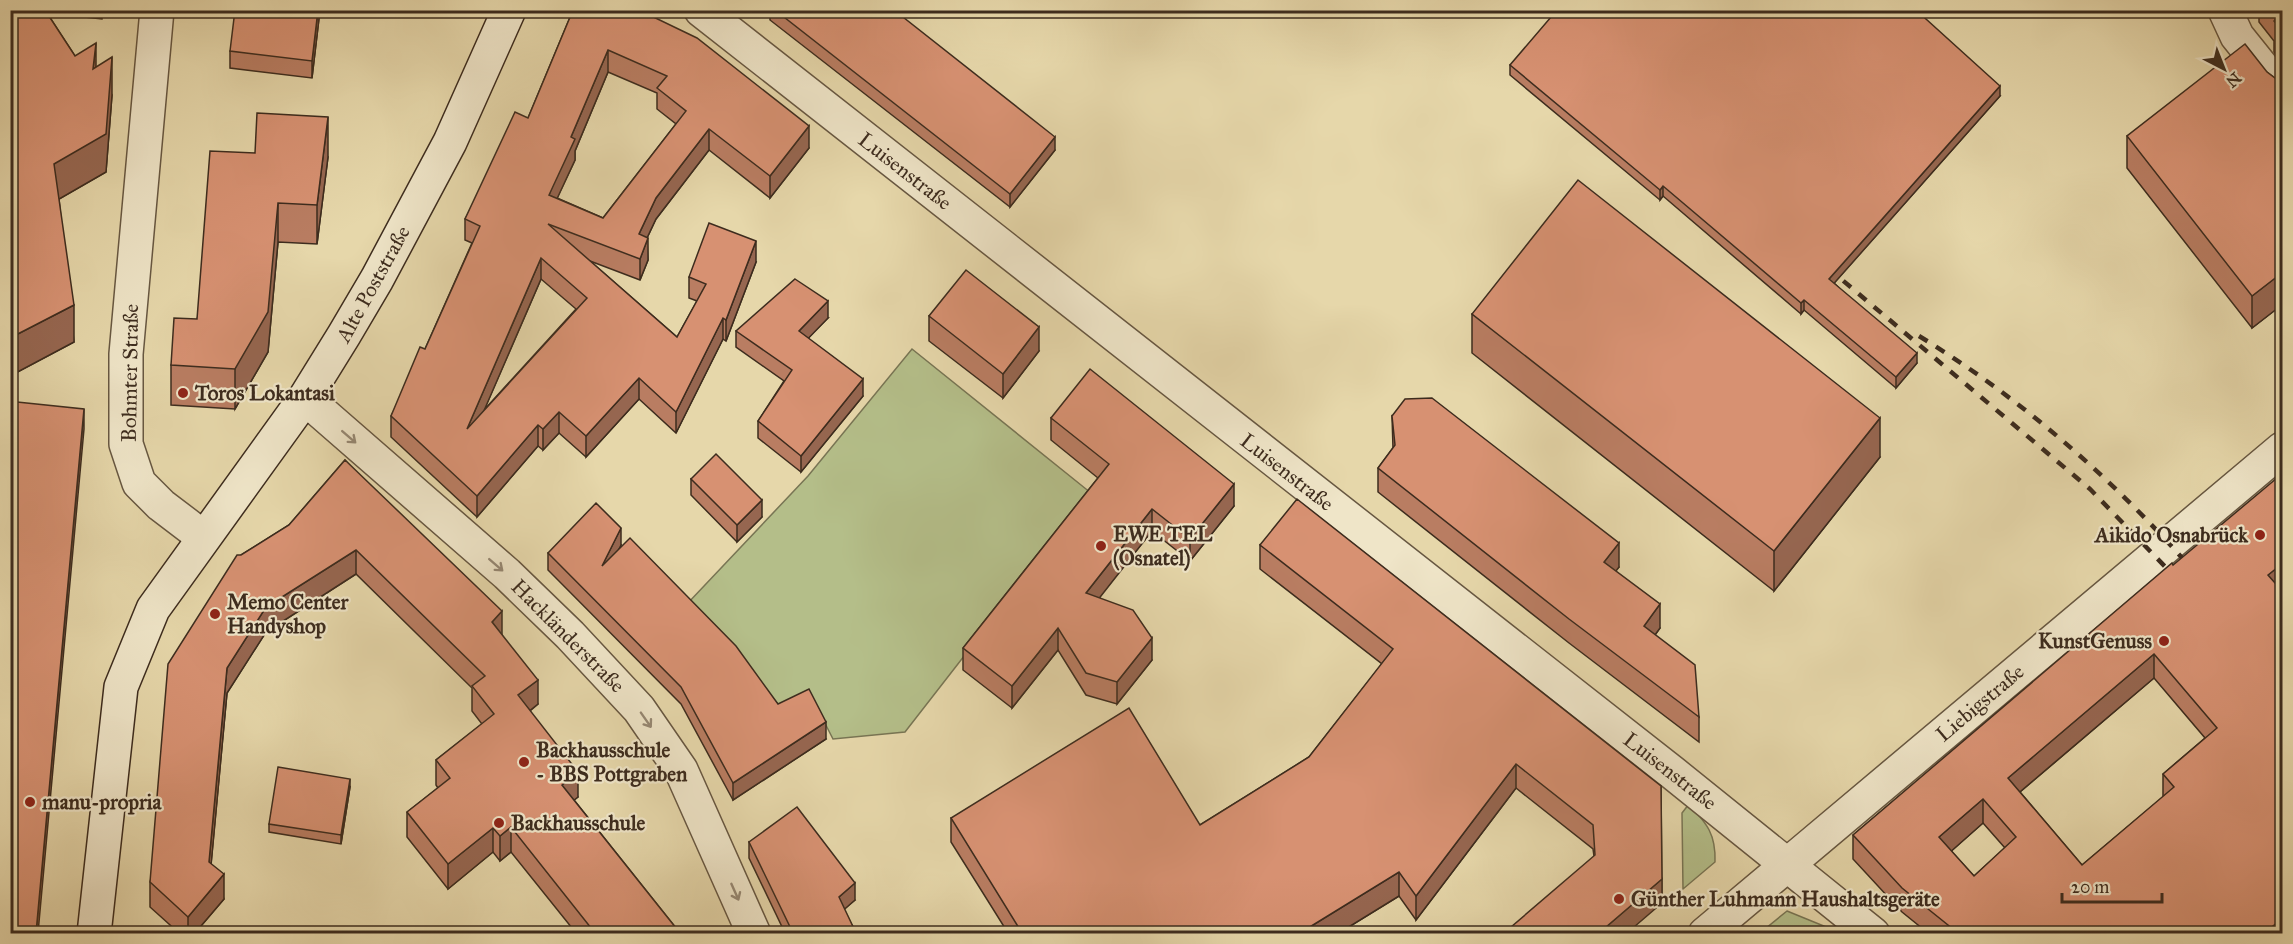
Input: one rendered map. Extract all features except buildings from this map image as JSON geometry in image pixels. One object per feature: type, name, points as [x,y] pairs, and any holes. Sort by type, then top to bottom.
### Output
[{"type":"street","name":"Bohmter Straße","points":[[157,10],[126,354],[126,444],[139,483],[161,505],[203,537]]},
{"type":"street","name":"Alte Poststraße","points":[[203,537],[305,398],[377,279],[450,142],[509,10]]},
{"type":"street","name":"Luisenstraße","points":[[701,10],[1873,933]]},
{"type":"street","points":[[2225,10],[2237,36],[2283,92]]},
{"type":"street","name":"Hackländerstraße","points":[[305,398],[507,574],[570,635],[639,709],[681,770],[754,933]]},
{"type":"street","name":"Liebigstraße","points":[[1705,933],[2283,449]]},
{"type":"street","points":[[94,933],[121,687],[153,609],[203,537]]},
{"type":"green space","points":[[912,349],[1091,493],[905,732],[833,739],[811,696],[777,710],[687,604],[808,476]]},
{"type":"green space","points":[[1689,804],[1709,830],[1714,844],[1715,862],[1683,889],[1682,813]]},
{"type":"green space","points":[[1787,911],[1836,931],[1828,934],[1760,933]]},
{"type":"railway","points":[[1535,10],[1560,32]]},
{"type":"railway","points":[[1828,268],[2090,489],[2179,581]]},
{"type":"railway","points":[[1919,336],[1994,386],[2064,442],[2130,503],[2192,569]]},
{"type":"place","name":"Toros Lokantasi","points":[[183,393]]},
{"type":"place","name":"Aikido Osnabrück","points":[[2260,535]]},
{"type":"place","name":"EWE TEL (Osnatel)","points":[[1101,546]]},
{"type":"place","name":"Memo Center Handyshop","points":[[215,614]]},
{"type":"place","name":"KunstGenuss","points":[[2164,641]]},
{"type":"place","name":"Backhausschule - BBS Pottgraben","points":[[524,762]]},
{"type":"place","name":"manu-propria","points":[[30,802]]},
{"type":"place","name":"Backhausschule","points":[[499,823]]},
{"type":"place","name":"Günther Luhmann Haushaltsgeräte","points":[[1619,899]]}]
